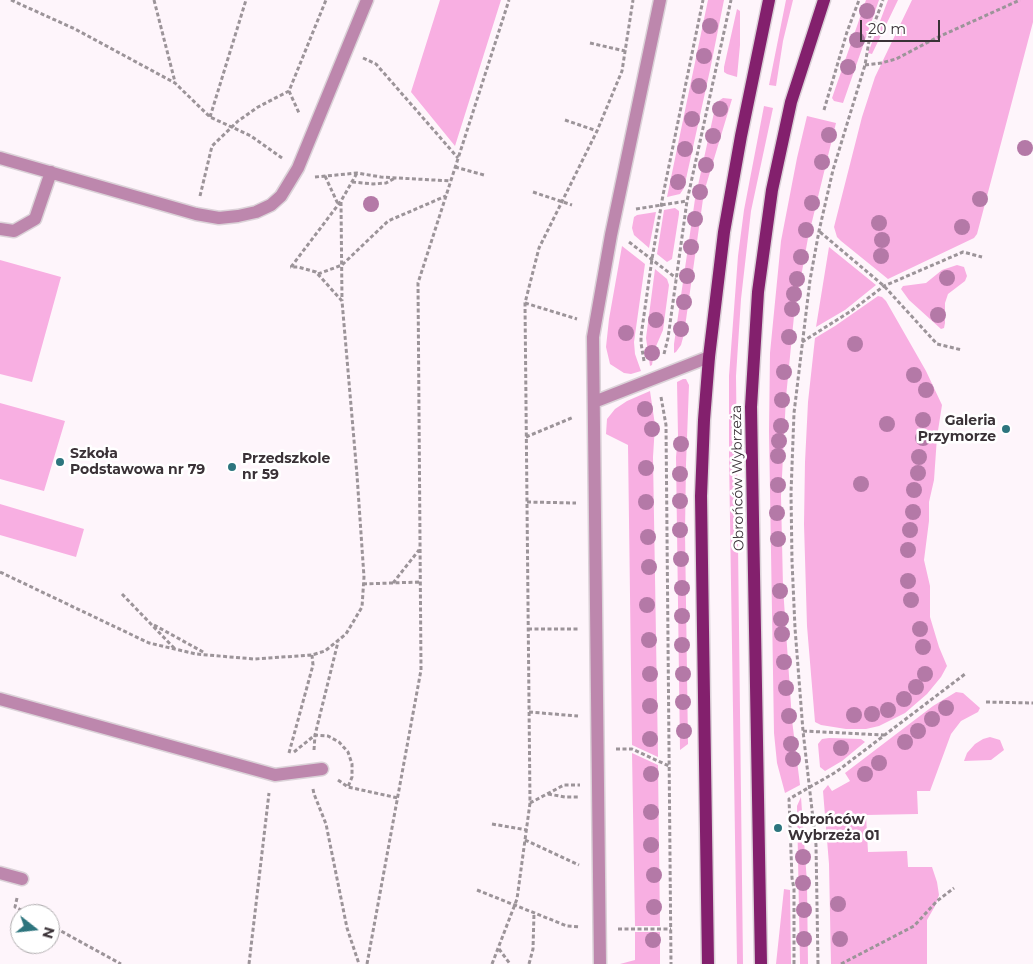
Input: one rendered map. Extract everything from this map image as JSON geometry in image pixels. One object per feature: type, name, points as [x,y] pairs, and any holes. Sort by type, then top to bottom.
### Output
[{"type":"main road","points":[[708,964],[701,496],[709,357],[724,232],[741,136],[769,0]]},
{"type":"main road","name":"Obrońców Wybrzeża","points":[[761,964],[751,407],[758,292],[772,190],[791,102],[824,0]]},
{"type":"street","points":[[0,158],[196,214],[219,218],[256,212],[281,196],[298,168],[367,0]]},
{"type":"street","points":[[600,964],[594,324],[660,0]]},
{"type":"street","points":[[0,229],[14,231],[35,219],[51,172]]},
{"type":"street","points":[[594,406],[709,357]]},
{"type":"street","points":[[0,699],[274,775],[317,769]]},
{"type":"street","points":[[0,873],[22,879]]},
{"type":"path","points":[[12,0],[175,83],[210,117],[251,136],[284,160],[288,152]]},
{"type":"path","points":[[154,0],[175,83]]},
{"type":"path","points":[[210,117],[246,0]]},
{"type":"path","points":[[199,202],[212,146],[232,126],[258,107],[289,91],[326,0]]},
{"type":"path","points":[[367,964],[421,670],[418,283],[509,0]]},
{"type":"path","points":[[492,964],[514,906],[526,840],[530,803],[524,303],[539,248],[598,131],[622,70],[633,0]]},
{"type":"path","points":[[657,378],[646,367],[641,343],[661,205],[703,0]]},
{"type":"path","points":[[671,964],[666,426],[664,407],[657,378],[668,338],[687,201],[731,0]]},
{"type":"path","points":[[824,110],[847,32],[859,0]]},
{"type":"path","points":[[818,964],[816,845],[795,628],[791,503],[794,413],[801,342],[819,231],[834,170],[865,65],[870,35],[884,0]]},
{"type":"path","points":[[865,65],[896,59],[936,38],[1020,0]]},
{"type":"path","points":[[590,43],[625,51]]},
{"type":"path","points":[[347,51],[376,64],[458,158]]},
{"type":"path","points":[[289,91],[301,118]]},
{"type":"path","points":[[565,120],[598,131]]},
{"type":"path","points":[[456,167],[484,175]]},
{"type":"path","points":[[313,178],[357,173],[395,178],[451,181]]},
{"type":"path","points":[[342,301],[318,274],[298,267],[290,267],[339,203],[357,173]]},
{"type":"path","points":[[0,572],[149,643],[208,655],[254,659],[312,655],[325,651],[346,634],[362,607],[364,577],[342,301],[339,203],[325,176]]},
{"type":"path","points":[[352,182],[386,183],[395,178]]},
{"type":"path","points":[[533,192],[572,204]]},
{"type":"path","points":[[318,274],[342,265],[388,221],[446,195]]},
{"type":"path","points":[[630,210],[687,201]]},
{"type":"path","points":[[819,231],[884,286],[937,344],[962,350]]},
{"type":"path","points":[[624,238],[676,278]]},
{"type":"path","points":[[801,342],[851,311],[884,286],[963,252],[982,257]]},
{"type":"path","points":[[524,303],[594,324]]},
{"type":"path","points":[[526,437],[594,406]]},
{"type":"path","points":[[527,502],[595,504]]},
{"type":"path","points":[[392,583],[419,550]]},
{"type":"path","points":[[363,584],[419,582]]},
{"type":"path","points":[[122,594],[175,649]]},
{"type":"path","points":[[149,622],[208,655]]},
{"type":"path","points":[[528,629],[596,629]]},
{"type":"path","points":[[338,642],[315,735],[317,769],[314,794],[326,824],[347,928],[359,964]]},
{"type":"path","points":[[288,755],[313,665],[312,655]]},
{"type":"path","points":[[794,964],[794,889],[789,799],[836,772],[965,674]]},
{"type":"path","points":[[986,702],[1033,703]]},
{"type":"path","points":[[529,712],[597,718]]},
{"type":"path","points":[[804,732],[885,735]]},
{"type":"path","points":[[284,758],[315,735],[328,736],[339,742],[348,752],[352,764],[352,777],[348,787],[398,798]]},
{"type":"path","points":[[598,748],[632,749],[669,766]]},
{"type":"path","points":[[530,803],[564,785],[598,791]]},
{"type":"path","points":[[249,964],[270,787]]},
{"type":"path","points":[[547,794],[564,797],[598,791]]},
{"type":"path","points":[[492,824],[527,830]]},
{"type":"path","points":[[526,840],[599,874]]},
{"type":"path","points":[[841,964],[914,926],[938,901],[954,888]]},
{"type":"path","points":[[477,890],[567,926],[600,929],[671,929]]},
{"type":"path","points":[[529,964],[533,950],[534,913]]},
{"type":"path","points":[[60,930],[121,964]]},
{"type":"path","points":[[499,949],[510,964]]},
{"type":"shaded area","points":[[440,0],[501,0],[455,146],[411,92]]},
{"type":"shaded area","points":[[708,0],[724,0],[710,70],[684,188],[680,194],[667,197]]},
{"type":"shaded area","points":[[786,0],[793,0],[783,41],[776,86],[769,85]]},
{"type":"shaded area","points":[[866,0],[879,0],[843,103],[834,101],[832,98]]},
{"type":"shaded area","points":[[888,0],[898,0],[872,54],[868,53]]},
{"type":"shaded area","points":[[912,0],[1033,0],[1033,22],[977,234],[974,238],[888,279],[841,241],[837,237],[834,227],[862,117],[875,77]]},
{"type":"shaded area","points":[[737,9],[740,11],[740,45],[737,77],[724,72],[724,67]]},
{"type":"shaded area","points":[[723,98],[732,99],[704,192],[684,334],[681,345],[674,353],[695,199],[715,108],[717,102]]},
{"type":"shaded area","points":[[764,106],[773,108],[751,211],[741,299],[736,376],[743,964],[737,964],[729,376],[738,256],[744,210]]},
{"type":"shaded area","points":[[807,116],[836,123],[808,238],[794,316],[786,397],[781,496],[783,587],[792,720],[800,785],[785,793],[777,763],[774,733],[769,431],[770,353],[781,241]]},
{"type":"shaded area","points":[[675,208],[679,211],[679,214],[672,259],[667,262],[657,254],[664,210]]},
{"type":"shaded area","points":[[656,212],[649,248],[634,235],[632,228],[634,217]]},
{"type":"shaded area","points":[[622,246],[645,264],[634,342],[635,354],[641,371],[631,374],[624,373],[610,364],[606,347]]},
{"type":"shaded area","points":[[829,247],[876,285],[845,310],[816,327]]},
{"type":"shaded area","points":[[0,260],[61,277],[32,382],[0,374]]},
{"type":"shaded area","points":[[957,265],[964,267],[967,276],[965,281],[948,294],[945,303],[944,328],[941,329],[909,300],[901,289],[903,286],[926,283],[942,270]]},
{"type":"shaded area","points":[[655,269],[667,279],[669,285],[663,330],[654,351],[652,365],[650,366],[646,338]]},
{"type":"shaded area","points":[[878,296],[886,301],[926,371],[942,405],[937,437],[934,480],[929,502],[929,521],[924,560],[930,586],[930,617],[947,666],[941,677],[927,694],[905,713],[879,726],[866,729],[846,729],[821,725],[815,722],[807,626],[804,524],[808,402],[815,338]]},
{"type":"shaded area","points":[[686,379],[689,385],[685,532],[688,744],[680,750],[676,457],[678,436],[677,382]]},
{"type":"shaded area","points":[[650,391],[655,425],[653,457],[658,757],[632,745],[628,445],[606,434],[607,419],[615,409],[627,401]]},
{"type":"shaded area","points":[[0,403],[65,421],[44,491],[0,479]]},
{"type":"shaded area","points":[[0,504],[84,529],[76,557],[0,535]]},
{"type":"shaded area","points":[[956,692],[963,693],[980,708],[978,712],[961,721],[951,734],[930,791],[917,791],[918,814],[866,815],[868,852],[907,851],[908,867],[932,867],[939,895],[927,920],[927,964],[831,964],[829,864],[823,791],[828,785],[832,791],[850,781],[845,773],[933,706]]},
{"type":"shaded area","points":[[990,737],[1000,740],[1004,750],[991,760],[964,761],[967,753],[975,744]]},
{"type":"shaded area","points":[[822,739],[861,739],[865,742],[842,761],[825,771],[820,767],[818,744]]},
{"type":"shaded area","points":[[632,753],[658,765],[660,926],[635,926]]},
{"type":"shaded area","points":[[801,797],[807,883],[808,964],[800,964],[797,806]]},
{"type":"shaded area","points":[[784,889],[790,890],[791,964],[776,964]]},
{"type":"shaded area","points":[[635,932],[660,932],[660,964],[620,964],[635,960]]},
{"type":"place","name":"Galeria Przymorze","points":[[1006,429]]},
{"type":"place","name":"Szkoła Podstawowa nr 79","points":[[60,462]]},
{"type":"place","name":"Przedszkole nr 59","points":[[232,467]]},
{"type":"place","name":"Obrońców Wybrzeża 01","points":[[778,828]]}]
